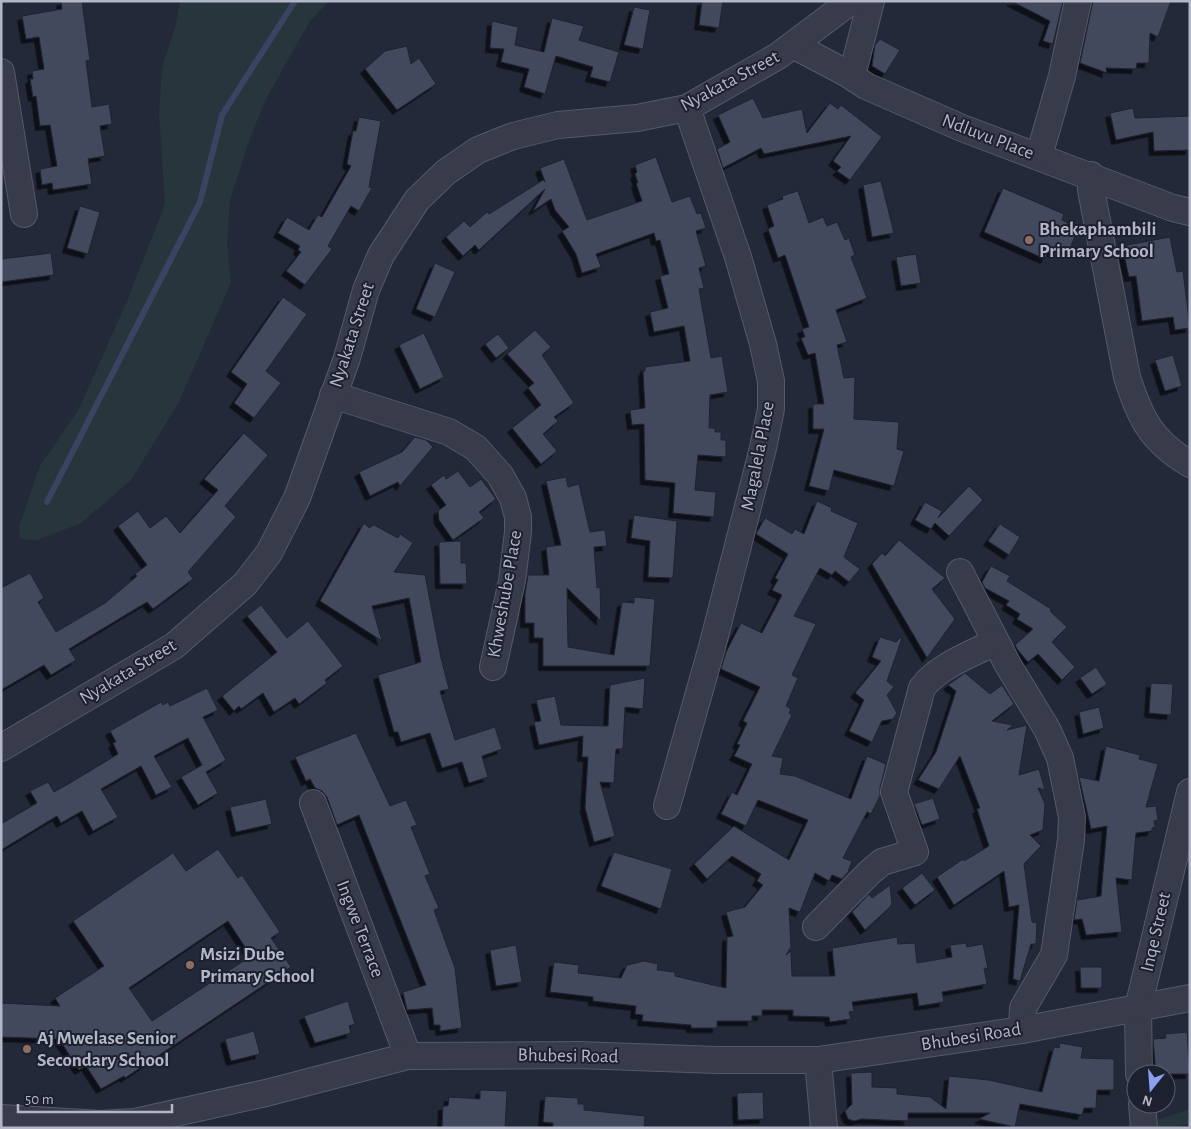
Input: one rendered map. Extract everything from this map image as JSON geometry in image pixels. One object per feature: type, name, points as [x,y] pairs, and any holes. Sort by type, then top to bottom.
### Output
[{"type":"street","name":"Nyakata Street","points":[[1,748],[174,646],[245,584],[269,553],[297,498],[332,395],[347,358],[366,290],[381,255],[417,200],[446,172],[478,150],[513,136],[558,125],[637,118],[687,108],[794,46],[820,10],[851,1]]},
{"type":"street","points":[[848,74],[855,64],[871,1]]},
{"type":"street","points":[[1039,156],[1062,76],[1078,1]]},
{"type":"street","name":"Ndluvu Place","points":[[794,46],[848,74],[866,86],[962,128],[1091,175],[1173,208],[1190,212]]},
{"type":"street","points":[[1,72],[24,214]]},
{"type":"street","name":"Magalela Place","points":[[668,806],[712,647],[763,448],[771,409],[770,380],[764,344],[738,257],[687,108]]},
{"type":"street","points":[[1091,175],[1091,190],[1127,377],[1135,404],[1144,424],[1160,443],[1190,464]]},
{"type":"street","name":"Khweshube Place","points":[[332,395],[449,432],[476,448],[500,475],[513,498],[518,517],[518,532],[512,581],[493,668]]},
{"type":"street","points":[[960,572],[995,642],[1047,729],[1060,758],[1072,817],[1071,840],[1054,955],[1023,1008],[1022,1030]]},
{"type":"street","points":[[816,927],[882,862],[915,852],[894,792],[922,688],[933,676],[952,664],[995,642]]},
{"type":"street","name":"Inqe Street","points":[[1139,1064],[1138,1008],[1190,792]]},
{"type":"street","name":"Ingwe Terrace","points":[[313,803],[408,1056]]},
{"type":"street","name":"Bhubesi Road","points":[[1,1118],[100,1124],[134,1122],[266,1093],[408,1056],[578,1055],[717,1060],[818,1060],[1022,1030],[1190,998]]},
{"type":"street","points":[[818,1060],[824,1128]]},
{"type":"street","points":[[1143,1114],[1144,1128]]},
{"type":"shaded area","points":[[180,1],[329,1],[310,21],[287,61],[265,101],[249,141],[230,200],[227,242],[231,282],[179,402],[131,480],[81,523],[37,540],[20,539],[19,527],[40,466],[79,409],[128,299],[165,204],[159,113],[162,68],[176,24]]},
{"type":"shaded area","points":[[1190,1109],[1190,1124],[1167,1128],[1143,1128],[1143,1125]]},
{"type":"building","points":[[61,1],[82,1],[90,60],[86,61],[92,107],[109,104],[112,124],[100,126],[105,156],[88,159],[92,184],[53,190],[52,183],[42,185],[40,169],[57,166],[50,125],[40,126],[36,96],[33,97],[30,79],[33,79],[32,71],[44,69],[39,37],[26,39],[22,16],[62,9]]},
{"type":"building","points":[[702,1],[723,1],[719,28],[699,25]]},
{"type":"building","points":[[1011,1],[1063,1],[1053,44],[1043,41],[1050,21]]},
{"type":"building","points":[[1093,1],[1171,1],[1158,37],[1150,33],[1149,63],[1137,63],[1136,69],[1106,68],[1107,73],[1080,63]]},
{"type":"building","points":[[634,7],[650,10],[643,49],[624,45]]},
{"type":"building","points":[[552,18],[584,26],[579,40],[619,52],[610,82],[590,77],[593,67],[556,56],[545,94],[524,87],[529,69],[501,62],[504,49],[490,48],[492,21],[518,27],[515,45],[544,52]]},
{"type":"building","points":[[880,39],[900,50],[885,74],[872,66],[875,45]]},
{"type":"building","points":[[407,46],[411,64],[419,58],[436,84],[397,110],[365,69],[385,51]]},
{"type":"building","points":[[753,98],[763,118],[802,109],[807,133],[830,103],[838,109],[841,105],[882,137],[850,180],[837,171],[841,167],[833,161],[851,136],[764,154],[761,148],[723,168],[717,149],[730,142],[718,115]]},
{"type":"building","points":[[1133,108],[1135,118],[1190,116],[1190,150],[1154,151],[1153,132],[1116,140],[1110,113]]},
{"type":"building","points":[[359,117],[381,121],[369,187],[372,188],[359,211],[351,206],[328,246],[332,249],[305,285],[286,271],[301,252],[298,250],[300,246],[278,233],[287,217],[309,230],[318,215],[322,217],[351,166],[347,164],[353,131],[356,131]]},
{"type":"building","points":[[656,157],[672,202],[690,196],[697,214],[701,213],[706,228],[696,231],[706,266],[699,268],[704,288],[699,289],[711,358],[722,356],[728,392],[710,395],[709,428],[715,428],[715,432],[721,432],[721,440],[726,440],[726,457],[698,455],[695,490],[716,492],[714,517],[673,513],[675,483],[645,480],[644,424],[632,425],[630,410],[645,408],[643,371],[645,371],[645,367],[690,361],[684,326],[654,332],[650,312],[668,308],[660,276],[669,274],[660,240],[656,241],[654,233],[596,254],[601,267],[582,273],[576,254],[562,231],[569,227],[555,210],[551,199],[533,211],[545,189],[479,250],[475,245],[463,256],[446,237],[464,221],[470,227],[487,212],[489,214],[543,180],[545,182],[540,168],[564,159],[587,220],[642,201],[636,183],[638,183],[635,165]]},
{"type":"building","points":[[881,181],[894,233],[872,237],[863,185]]},
{"type":"building","points":[[1003,188],[1064,214],[1062,220],[1068,223],[1064,232],[1075,236],[1069,251],[1058,246],[1055,253],[1049,250],[1045,259],[984,232]]},
{"type":"building","points":[[798,191],[809,223],[823,217],[827,226],[837,222],[845,240],[849,238],[855,255],[851,257],[867,298],[836,310],[847,342],[837,345],[844,378],[855,377],[854,419],[899,422],[897,449],[904,451],[894,486],[834,470],[829,491],[809,486],[824,429],[813,429],[813,404],[824,404],[815,353],[808,355],[801,338],[805,337],[802,329],[809,327],[785,255],[778,258],[768,229],[774,226],[767,205],[783,199],[782,196]]},
{"type":"building","points":[[80,206],[100,212],[88,254],[67,248]]},
{"type":"building","points":[[1170,237],[1177,272],[1183,271],[1190,328],[1175,330],[1173,317],[1142,321],[1136,276],[1129,277],[1122,246]]},
{"type":"building","points":[[51,253],[54,275],[1,282],[1,259]]},
{"type":"building","points":[[916,254],[921,283],[901,286],[896,257]]},
{"type":"building","points":[[435,263],[455,272],[435,317],[416,309]]},
{"type":"building","points":[[283,297],[307,314],[266,371],[281,383],[254,418],[234,403],[247,384],[231,372]]},
{"type":"building","points":[[535,330],[551,347],[542,355],[574,403],[554,417],[558,421],[543,434],[557,451],[541,464],[512,428],[541,405],[528,388],[534,383],[507,354]]},
{"type":"building","points":[[424,333],[444,377],[420,389],[399,345]]},
{"type":"building","points":[[498,334],[509,348],[496,358],[485,344]]},
{"type":"building","points":[[1173,355],[1182,386],[1165,391],[1155,360]]},
{"type":"building","points":[[244,433],[268,455],[225,506],[236,517],[188,572],[193,579],[153,609],[147,602],[69,649],[76,660],[51,675],[44,665],[1,690],[1,588],[30,573],[44,598],[38,602],[56,632],[105,603],[147,565],[118,526],[138,511],[150,528],[166,516],[180,533],[218,490],[204,479]]},
{"type":"building","points":[[415,437],[426,440],[433,447],[400,486],[398,482],[370,496],[359,472],[402,452]]},
{"type":"building","points":[[458,471],[470,487],[481,479],[496,499],[479,512],[484,518],[453,540],[439,520],[438,511],[446,505],[431,485],[444,475],[446,479]]},
{"type":"building","points":[[566,477],[568,487],[579,484],[590,532],[605,530],[607,546],[594,547],[597,588],[600,587],[601,621],[567,588],[568,647],[614,655],[622,602],[634,603],[634,597],[655,599],[650,666],[543,666],[543,638],[534,638],[534,623],[525,623],[525,594],[528,575],[549,575],[546,547],[561,545],[546,481]]},
{"type":"building","points":[[969,486],[983,500],[949,536],[935,523],[931,529],[915,520],[925,502],[942,511],[938,518]]},
{"type":"building","points":[[817,501],[832,508],[831,511],[858,523],[844,557],[860,569],[849,582],[835,571],[832,575],[820,568],[794,616],[816,624],[792,675],[798,678],[786,706],[791,709],[789,713],[792,715],[772,756],[783,758],[780,774],[795,776],[851,799],[867,756],[886,764],[880,796],[871,814],[867,812],[843,858],[852,861],[848,872],[842,879],[832,875],[829,881],[815,873],[800,912],[789,908],[791,947],[786,955],[791,951],[792,976],[835,976],[832,948],[897,937],[898,944],[915,943],[917,963],[952,957],[950,945],[966,943],[967,947],[983,944],[988,969],[984,968],[987,984],[942,992],[944,1002],[919,1006],[917,993],[852,1002],[854,1011],[849,1012],[851,1019],[830,1022],[829,1017],[793,1016],[793,1010],[762,1010],[762,1016],[752,1016],[752,1021],[717,1021],[717,1028],[691,1028],[691,1025],[642,1021],[643,1015],[635,1014],[636,1006],[593,1001],[593,997],[550,992],[554,962],[579,965],[578,973],[621,978],[627,965],[644,961],[658,964],[657,970],[675,972],[675,976],[726,988],[727,937],[733,936],[726,912],[745,907],[763,885],[757,881],[761,874],[732,856],[707,879],[694,864],[734,826],[789,860],[808,820],[758,800],[746,826],[721,814],[732,792],[737,795],[752,764],[734,756],[740,745],[737,744],[747,723],[743,721],[760,687],[721,669],[726,652],[741,623],[762,633],[782,595],[772,590],[778,580],[775,578],[788,554],[756,534],[765,518],[792,534],[795,529],[804,534]]},
{"type":"building","points":[[634,515],[677,521],[673,578],[648,577],[650,541],[631,538]]},
{"type":"building","points":[[364,523],[369,528],[374,525],[398,538],[400,534],[413,543],[394,572],[425,575],[449,689],[440,691],[455,740],[495,727],[502,749],[482,756],[488,777],[469,783],[462,762],[442,768],[430,733],[401,742],[398,732],[394,732],[378,675],[421,662],[409,598],[372,606],[382,641],[320,601]]},
{"type":"building","points":[[1000,524],[1020,537],[1009,555],[988,541]]},
{"type":"building","points":[[899,540],[945,578],[932,589],[955,619],[927,658],[872,564],[882,553],[885,556]]},
{"type":"building","points":[[461,541],[461,563],[466,563],[467,584],[440,584],[439,542]]},
{"type":"building","points":[[991,566],[1010,576],[1007,581],[1051,609],[1050,611],[1067,627],[1052,642],[1075,667],[1062,680],[1038,654],[1028,662],[1017,649],[1015,645],[1033,629],[1017,619],[1020,614],[1006,605],[1009,601],[985,588],[982,582]]},
{"type":"building","points":[[261,605],[287,638],[308,621],[343,666],[325,680],[327,683],[299,704],[295,698],[274,712],[263,693],[241,709],[239,706],[234,711],[222,696],[277,652],[247,616]]},
{"type":"building","points":[[880,637],[896,642],[902,638],[887,681],[894,687],[887,695],[897,713],[893,719],[882,721],[872,742],[849,731],[864,700],[855,693],[881,661],[872,657]]},
{"type":"building","points":[[1096,667],[1107,684],[1092,694],[1080,678]]},
{"type":"building","points":[[965,673],[990,694],[1002,685],[1014,704],[992,721],[1013,725],[1007,730],[1027,725],[1019,775],[1039,769],[1045,790],[1038,788],[1045,804],[1043,830],[1030,835],[1041,846],[1024,864],[1032,922],[1037,923],[1036,944],[1031,944],[1020,981],[1013,979],[1019,905],[1009,907],[1004,871],[954,905],[937,877],[963,859],[964,861],[989,846],[977,809],[980,808],[960,756],[939,789],[918,780],[936,752],[956,691],[948,685]]},
{"type":"building","points":[[645,678],[643,709],[625,707],[623,749],[616,749],[614,783],[600,782],[615,836],[594,842],[585,808],[588,757],[582,757],[583,736],[539,745],[534,722],[541,721],[536,700],[555,696],[561,725],[608,726],[610,685]]},
{"type":"building","points":[[1151,683],[1173,684],[1171,715],[1149,713]]},
{"type":"building","points":[[207,688],[218,710],[203,717],[226,760],[206,772],[218,793],[198,805],[181,777],[202,765],[188,738],[154,756],[172,787],[156,795],[141,766],[101,789],[118,817],[93,831],[82,811],[61,823],[57,816],[1,850],[1,824],[37,803],[30,791],[48,782],[54,792],[70,783],[118,754],[113,743],[116,742],[110,731],[161,702],[163,705],[168,702],[170,706]]},
{"type":"building","points":[[1099,707],[1104,728],[1083,734],[1079,712]]},
{"type":"building","points":[[356,733],[390,806],[406,800],[417,825],[411,827],[430,874],[425,876],[439,908],[434,910],[455,968],[462,1028],[440,1031],[440,1025],[434,1025],[432,1008],[407,1010],[403,992],[426,985],[359,815],[337,825],[327,797],[322,791],[315,788],[310,779],[306,781],[295,757]]},
{"type":"building","points":[[1106,746],[1140,755],[1139,759],[1158,764],[1146,807],[1156,806],[1158,820],[1154,821],[1155,827],[1152,828],[1152,831],[1136,833],[1132,880],[1116,878],[1122,932],[1086,935],[1082,919],[1074,920],[1077,900],[1101,896],[1107,826],[1091,829],[1079,777],[1099,781]]},
{"type":"building","points":[[933,798],[940,819],[922,825],[914,804]]},
{"type":"building","points":[[266,799],[272,824],[236,832],[230,807]]},
{"type":"building","points":[[218,849],[238,878],[242,875],[280,932],[271,938],[291,967],[125,1078],[124,1076],[101,1089],[86,1066],[79,1070],[59,1039],[1,1037],[1,1003],[60,1006],[55,998],[104,966],[73,921],[173,853],[186,871]],"holes":[[[228,921],[251,956],[152,1021],[129,988]]]},
{"type":"building","points":[[614,852],[672,869],[661,909],[601,886]]},
{"type":"building","points":[[922,873],[935,890],[915,905],[902,888]]},
{"type":"building","points":[[890,885],[892,903],[890,907],[865,930],[852,912],[869,894],[872,898]]},
{"type":"building","points":[[516,945],[522,982],[496,986],[490,950]]},
{"type":"building","points":[[1080,967],[1102,967],[1102,988],[1081,988]]},
{"type":"building","points":[[348,1001],[355,1024],[349,1026],[351,1033],[315,1043],[304,1016]]},
{"type":"building","points":[[254,1031],[260,1054],[231,1061],[225,1039]]},
{"type":"building","points":[[1187,1032],[1190,1074],[1176,1074],[1176,1064],[1155,1064],[1153,1039],[1166,1038],[1165,1034]]},
{"type":"building","points":[[1060,1043],[1083,1047],[1081,1058],[1114,1059],[1114,1090],[1097,1090],[1096,1108],[1084,1108],[1082,1115],[1020,1104],[1015,1127],[979,1119],[990,1113],[908,1113],[908,1121],[862,1119],[854,1121],[848,1119],[845,1111],[852,1104],[851,1073],[872,1072],[872,1087],[897,1088],[897,1094],[930,1097],[946,1109],[949,1076],[989,1080],[1042,1092],[1054,1047],[1059,1048]]},
{"type":"building","points":[[480,1090],[507,1091],[505,1128],[442,1128],[443,1106],[448,1106],[449,1097],[480,1099]]},
{"type":"building","points":[[763,1092],[764,1119],[738,1120],[737,1093]]},
{"type":"building","points":[[545,1096],[578,1098],[578,1104],[584,1104],[584,1110],[645,1116],[644,1128],[553,1128],[553,1123],[543,1122]]},
{"type":"waterway","points":[[47,502],[200,202],[222,115],[295,1]]},
{"type":"place","name":"Bhekaphambili Primary School","points":[[1029,240]]},
{"type":"place","name":"Msizi Dube Primary School","points":[[190,965]]},
{"type":"place","name":"Aj Mwelase Senior Secondary School","points":[[27,1049]]}]
